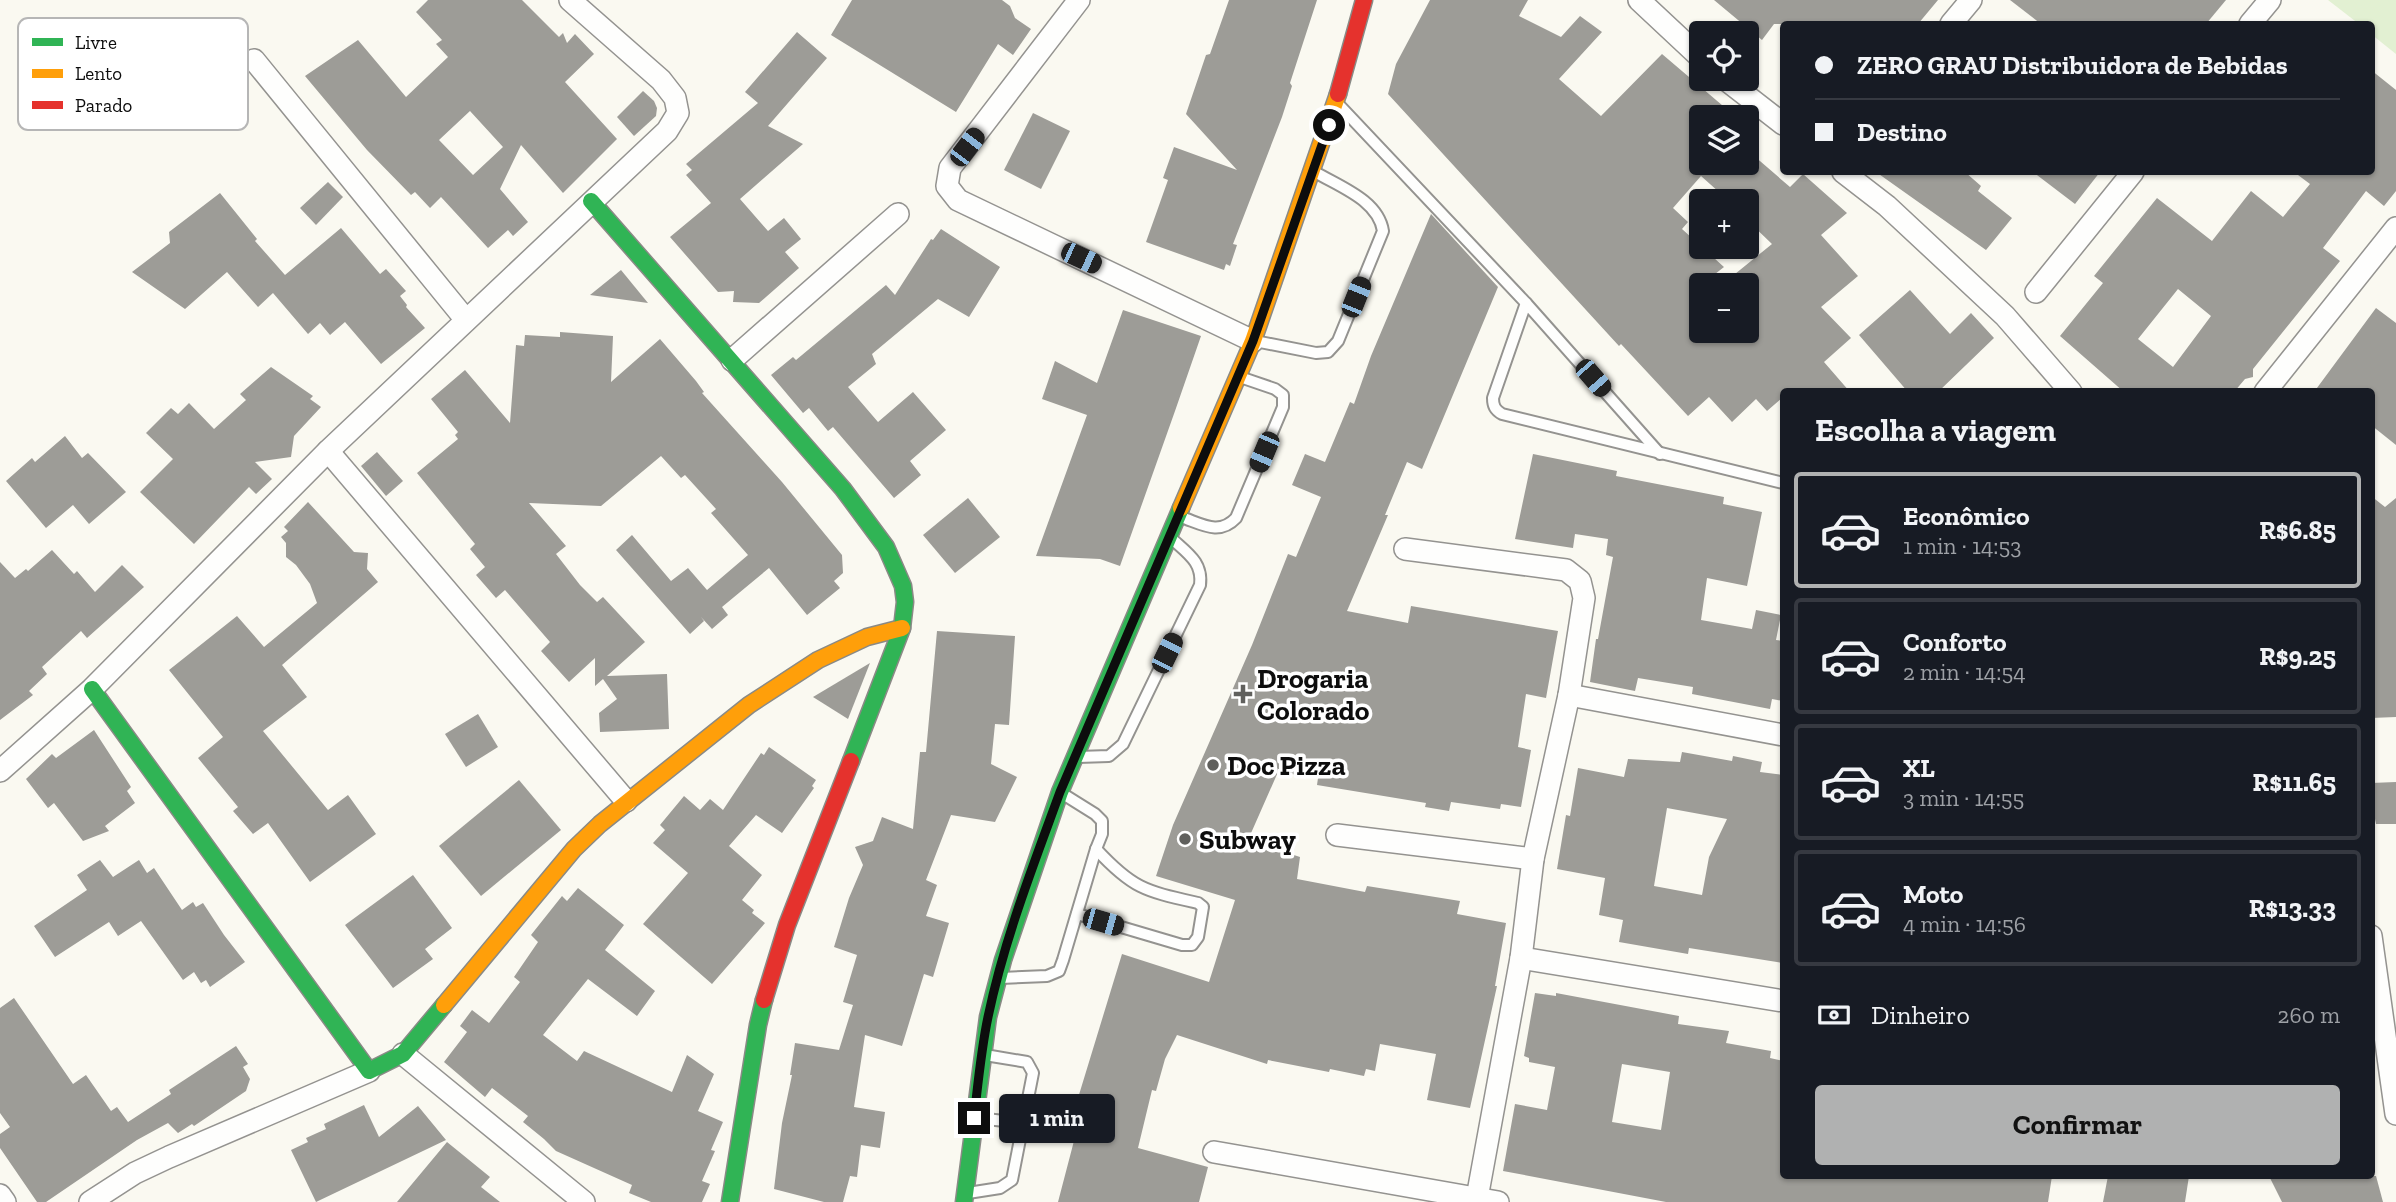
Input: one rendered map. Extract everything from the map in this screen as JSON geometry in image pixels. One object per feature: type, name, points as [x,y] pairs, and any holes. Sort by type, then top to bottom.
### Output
[{"type":"street","points":[[0,771],[92,689],[328,452],[667,131],[678,113],[675,98],[661,80],[570,0]]},
{"type":"street","points":[[1079,0],[950,168],[947,186],[958,200],[1253,341]]},
{"type":"street","points":[[964,1198],[988,1017],[1031,873],[1060,792],[1253,341],[1336,102],[1364,0]]},
{"type":"street","points":[[1639,0],[1689,47]]},
{"type":"street","points":[[1954,21],[1971,0]]},
{"type":"street","points":[[2252,21],[2270,0]]},
{"type":"street","points":[[254,60],[467,320]]},
{"type":"street","points":[[1740,91],[1780,122]]},
{"type":"street","points":[[1847,175],[1887,206],[2005,316],[2068,388]]},
{"type":"street","points":[[2036,292],[2131,175]]},
{"type":"street","points":[[591,201],[846,494],[879,538],[904,586],[906,605],[902,628],[787,925],[768,983],[758,1025],[730,1202]]},
{"type":"street","points":[[732,360],[898,214]]},
{"type":"street","points":[[2268,388],[2396,228]]},
{"type":"street","points":[[328,452],[626,801]]},
{"type":"street","points":[[1214,1152],[1487,1200],[1533,859],[1569,695],[1584,598],[1580,581],[1566,570],[1405,549]]},
{"type":"street","points":[[90,1202],[135,1173],[403,1054],[574,849],[626,801],[749,705],[818,660],[867,637],[902,628]]},
{"type":"street","points":[[92,689],[369,1071]]},
{"type":"street","points":[[1569,695],[1780,734]]},
{"type":"street","points":[[1337,835],[1533,859]]},
{"type":"street","points":[[2375,950],[2388,997],[2396,1114]]},
{"type":"street","points":[[1521,958],[1780,1001]]},
{"type":"street","points":[[403,1054],[584,1202]]},
{"type":"street","points":[[0,1195],[5,1202]]},
{"type":"lane","points":[[1336,102],[1527,303],[1660,454]]},
{"type":"lane","points":[[1253,341],[1316,353],[1328,352],[1338,341],[1383,231],[1381,219],[1373,207],[1313,171]]},
{"type":"lane","points":[[1527,303],[1493,398],[1496,410],[1502,414],[1780,482]]},
{"type":"lane","points":[[1179,516],[1217,528],[1229,526],[1242,506],[1283,407],[1283,395],[1275,389],[1238,376]]},
{"type":"lane","points":[[1075,757],[1109,757],[1123,744],[1200,585],[1202,573],[1197,562],[1170,537]]},
{"type":"lane","points":[[998,978],[1047,975],[1059,971],[1102,834],[1102,821],[1095,814],[1060,792]]},
{"type":"lane","points":[[1077,914],[1182,945],[1192,945],[1198,937],[1203,907],[1198,903],[1152,893],[1129,881],[1096,849]]},
{"type":"lane","points":[[964,1198],[1000,1188],[1012,1180],[1033,1073],[1027,1062],[982,1054]]},
{"type":"lane","points":[[974,1118],[1023,1123]]},
{"type":"green space","points":[[2328,0],[2396,0],[2396,54],[2375,37],[2375,21],[2355,21]]},
{"type":"building","points":[[428,0],[522,0],[559,37],[563,33],[567,43],[575,34],[594,54],[565,82],[617,139],[563,193],[521,145],[500,189],[528,222],[513,236],[508,230],[488,248],[441,197],[430,208],[415,192],[411,195],[367,150],[305,76],[358,40],[406,97],[448,57],[436,44],[442,40],[416,12]],"holes":[[[470,111],[503,147],[473,175],[439,140]]]},
{"type":"building","points":[[852,0],[1002,0],[1010,6],[1015,18],[1031,29],[1013,55],[998,44],[956,112],[831,35]]},
{"type":"building","points":[[1229,0],[1317,0],[1282,117],[1233,244],[1237,245],[1230,266],[1226,264],[1224,270],[1146,242],[1168,180],[1163,178],[1174,147],[1237,170],[1186,114],[1206,55],[1210,54]]},
{"type":"building","points":[[1430,0],[1528,0],[1519,16],[1561,37],[1580,16],[1602,32],[1559,79],[1601,116],[1662,54],[1689,77],[1689,91],[1705,91],[1722,105],[1689,105],[1689,175],[1759,175],[1759,160],[1790,187],[1804,175],[1847,213],[1821,235],[1858,276],[1821,307],[1851,338],[1824,362],[1847,388],[1780,388],[1780,400],[1767,411],[1756,399],[1732,422],[1709,397],[1688,416],[1621,344],[1619,346],[1388,94],[1396,64]],"holes":[[[1701,176],[1716,189],[1759,189],[1759,232],[1772,244],[1759,255],[1759,259],[1754,259],[1736,273],[1759,273],[1759,343],[1689,343],[1689,273],[1716,273],[1724,267],[1715,259],[1689,259],[1689,235],[1682,229],[1688,222],[1673,208]]]},
{"type":"building","points":[[1714,0],[1938,0],[1920,21],[1780,21],[1780,24],[1774,24],[1762,40],[1759,38],[1759,21],[1739,21]]},
{"type":"building","points":[[2010,0],[2226,0],[2208,21],[2037,21]]},
{"type":"building","points":[[797,32],[827,58],[768,126],[803,144],[740,199],[768,231],[784,218],[801,239],[785,252],[799,268],[759,303],[733,302],[734,291],[718,292],[670,237],[711,203],[686,175],[692,170],[686,164],[758,103],[745,92]]},
{"type":"building","points":[[2375,73],[2396,90],[2396,191],[2384,206],[2366,191],[2323,248],[2340,261],[2253,369],[2253,377],[2245,379],[2237,388],[2119,388],[2060,336],[2103,283],[2094,276],[2157,198],[2212,241],[2251,191],[2283,217],[2310,184],[2298,175],[2375,175]],"holes":[[[2178,289],[2211,316],[2173,367],[2138,339]]]},
{"type":"building","points":[[643,91],[654,101],[656,116],[634,136],[617,117]]},
{"type":"building","points":[[1033,113],[1070,131],[1041,189],[1004,170]]},
{"type":"building","points":[[1880,175],[1968,175],[1981,186],[1978,191],[2012,218],[1986,250]]},
{"type":"building","points":[[2037,175],[2098,175],[2075,204]]},
{"type":"building","points":[[328,182],[343,197],[316,225],[300,208]]},
{"type":"building","points":[[220,193],[257,239],[255,241],[285,275],[341,228],[380,274],[386,269],[406,291],[400,296],[425,328],[381,364],[345,322],[330,335],[320,323],[308,334],[273,293],[258,307],[227,272],[185,309],[132,272],[170,243],[169,232]]},
{"type":"building","points":[[1431,214],[1498,287],[1422,469],[1407,462],[1385,515],[1388,515],[1347,611],[1408,623],[1411,606],[1558,631],[1546,698],[1526,694],[1518,747],[1531,750],[1521,807],[1501,804],[1500,809],[1451,802],[1449,811],[1425,807],[1426,803],[1317,785],[1318,778],[1278,772],[1248,840],[1300,857],[1297,879],[1365,892],[1367,886],[1460,901],[1457,914],[1506,923],[1497,986],[1470,1108],[1427,1100],[1436,1054],[1380,1044],[1375,1071],[1366,1069],[1364,1076],[1268,1060],[1267,1064],[1177,1035],[1165,1059],[1156,1091],[1152,1090],[1138,1148],[1208,1167],[1199,1202],[1058,1202],[1075,1137],[1067,1134],[1122,954],[1209,982],[1235,900],[1156,876],[1173,825],[1252,645],[1288,554],[1296,557],[1321,497],[1292,485],[1305,454],[1325,462],[1350,402],[1354,404],[1371,356]]},
{"type":"building","points":[[941,229],[1000,267],[969,317],[938,299],[872,354],[876,364],[848,387],[878,422],[913,392],[946,430],[910,461],[921,475],[894,498],[833,427],[828,431],[809,408],[803,413],[771,375],[793,357],[796,360],[886,285],[895,295],[931,239],[933,240]]},
{"type":"building","points":[[621,270],[648,303],[590,295]]},
{"type":"building","points":[[1910,290],[1950,334],[1971,313],[1994,338],[1942,388],[1905,388],[1859,335]]},
{"type":"building","points":[[2376,308],[2396,323],[2396,445],[2375,428],[2375,388],[2317,388]]},
{"type":"building","points":[[1123,310],[1201,336],[1175,411],[1120,566],[1100,559],[1036,556],[1087,415],[1042,399],[1055,361],[1097,383]]},
{"type":"building","points":[[560,332],[613,336],[611,382],[660,339],[696,381],[704,392],[702,393],[782,482],[842,555],[843,573],[834,581],[840,588],[807,615],[769,568],[722,607],[728,615],[712,629],[701,617],[704,621],[690,634],[616,550],[632,535],[671,581],[688,568],[707,590],[748,555],[711,513],[716,509],[685,475],[681,478],[661,456],[601,506],[529,503],[566,546],[556,554],[580,585],[597,602],[603,597],[645,642],[607,676],[667,674],[669,729],[600,732],[599,713],[617,699],[603,679],[595,686],[595,658],[569,682],[541,651],[550,642],[505,590],[496,598],[476,575],[485,567],[470,549],[475,544],[417,473],[458,439],[455,435],[458,432],[431,399],[465,370],[510,423],[516,345],[524,346],[525,335],[560,337]]},
{"type":"building","points":[[271,367],[313,396],[310,399],[321,407],[294,436],[291,457],[255,462],[272,479],[256,494],[249,487],[194,544],[140,492],[173,459],[146,433],[171,408],[178,414],[189,403],[214,429],[246,400],[240,394]]},
{"type":"building","points":[[65,436],[82,458],[88,453],[126,492],[89,524],[73,505],[46,528],[6,481],[32,458],[35,462]]},
{"type":"building","points":[[377,452],[403,481],[386,496],[361,466]]},
{"type":"building","points":[[1533,454],[1617,471],[1616,476],[1724,497],[1723,504],[1762,512],[1747,586],[1707,578],[1701,620],[1752,629],[1756,610],[1780,615],[1776,640],[1780,641],[1780,700],[1772,699],[1770,709],[1692,694],[1693,687],[1638,678],[1635,691],[1590,682],[1613,557],[1606,555],[1608,539],[1575,534],[1573,548],[1515,539]]},
{"type":"building","points":[[968,498],[1000,537],[955,573],[923,535]]},
{"type":"building","points":[[2396,498],[2396,717],[2375,718],[2375,499],[2385,507]]},
{"type":"building","points":[[308,502],[354,552],[368,553],[367,569],[378,582],[282,665],[307,697],[263,731],[328,810],[348,795],[376,834],[310,882],[268,823],[253,834],[233,811],[238,807],[198,758],[223,737],[169,670],[237,616],[264,647],[317,603],[310,584],[296,565],[286,557],[286,543],[281,537],[288,531],[284,527]]},
{"type":"building","points":[[52,550],[74,574],[77,571],[95,592],[122,565],[144,587],[87,638],[81,631],[42,667],[47,674],[29,691],[33,695],[0,720],[0,562],[15,578],[26,569],[28,571]]},
{"type":"building","points":[[937,631],[1015,636],[1009,725],[995,724],[991,764],[1017,777],[995,822],[951,815],[926,880],[937,885],[926,916],[949,923],[933,977],[924,974],[902,1046],[865,1035],[854,1107],[885,1112],[880,1148],[861,1145],[857,1177],[850,1176],[843,1202],[824,1202],[774,1189],[795,1043],[839,1050],[853,1005],[843,1002],[857,955],[834,947],[849,898],[863,865],[855,847],[873,841],[882,817],[913,829],[920,752],[926,752]]},
{"type":"building","points":[[870,663],[848,719],[813,697]]},
{"type":"building","points":[[478,714],[498,747],[466,767],[445,734]]},
{"type":"building","points":[[94,730],[131,787],[127,791],[135,803],[105,826],[109,831],[83,841],[54,803],[48,808],[26,779],[52,754],[56,758]]},
{"type":"building","points":[[769,747],[816,780],[812,786],[814,788],[782,833],[756,815],[729,846],[762,875],[742,900],[754,910],[752,913],[765,923],[712,984],[643,924],[688,873],[653,843],[665,830],[660,825],[684,796],[700,810],[710,799],[723,810],[761,753],[764,755]]},
{"type":"building","points":[[1682,752],[1732,761],[1733,756],[1762,762],[1760,772],[1780,775],[1780,963],[1689,948],[1688,954],[1619,942],[1623,920],[1599,915],[1605,878],[1557,869],[1566,815],[1570,816],[1578,768],[1624,777],[1628,759],[1680,762]],"holes":[[[1667,808],[1727,819],[1709,857],[1702,895],[1654,886]]]},
{"type":"building","points":[[519,780],[561,830],[481,896],[439,846]]},
{"type":"building","points":[[2396,782],[2396,824],[2376,824],[2375,783]]},
{"type":"building","points":[[100,860],[113,877],[139,860],[147,873],[154,868],[182,910],[193,902],[196,907],[203,903],[245,962],[210,987],[206,980],[201,983],[194,972],[183,980],[141,921],[118,936],[109,922],[55,957],[34,926],[87,890],[77,875]]},
{"type":"building","points":[[413,875],[452,928],[425,949],[433,959],[393,988],[345,925]]},
{"type":"building","points":[[578,888],[624,925],[605,950],[655,991],[637,1016],[588,979],[543,1035],[577,1061],[584,1051],[672,1092],[687,1055],[714,1074],[698,1111],[723,1122],[711,1150],[715,1151],[702,1181],[710,1184],[702,1202],[651,1202],[629,1193],[632,1185],[556,1151],[523,1122],[528,1116],[492,1088],[485,1097],[444,1062],[467,1032],[460,1026],[472,1010],[489,1023],[520,982],[514,977],[538,942],[531,935],[562,896],[567,901]]},
{"type":"building","points":[[1535,993],[1556,996],[1556,993],[1679,1016],[1678,1024],[1729,1031],[1726,1043],[1771,1051],[1770,1058],[1780,1060],[1780,1179],[2052,1179],[2048,1202],[1666,1202],[1503,1171],[1515,1104],[1547,1110],[1555,1067],[1529,1062],[1529,1058],[1524,1056]],"holes":[[[1622,1064],[1670,1072],[1661,1130],[1612,1122]]]},
{"type":"building","points":[[14,998],[73,1084],[86,1075],[111,1111],[117,1107],[128,1122],[171,1094],[169,1090],[236,1046],[248,1064],[243,1067],[250,1079],[246,1091],[194,1126],[192,1124],[178,1133],[168,1123],[137,1140],[46,1202],[37,1202],[0,1148],[0,1134],[10,1127],[0,1113],[0,1008]]},
{"type":"building","points":[[364,1105],[379,1137],[418,1106],[446,1140],[316,1202],[291,1150],[308,1142],[306,1138],[326,1129],[324,1124]]},
{"type":"building","points":[[447,1142],[490,1177],[481,1187],[500,1202],[397,1202]]},
{"type":"building","points":[[2376,1176],[2383,1202],[2282,1202],[2270,1179],[2375,1179]]},
{"type":"building","points":[[2107,1179],[2189,1179],[2185,1202],[2103,1202]]},
{"type":"traffic: fast","points":[[591,201],[843,489],[886,547],[903,586],[905,602],[902,628],[851,761]]},
{"type":"traffic: fast","points":[[964,1202],[988,1017],[1003,960],[1060,792],[1181,508]]},
{"type":"traffic: fast","points":[[92,689],[369,1071],[403,1054],[444,1005]]},
{"type":"traffic: fast","points":[[730,1202],[764,1000]]},
{"type":"traffic: slow","points":[[1181,508],[1253,341],[1338,94]]},
{"type":"traffic: slow","points":[[444,1005],[574,849],[600,824],[749,705],[818,660],[867,637],[902,628]]},
{"type":"traffic: jam","points":[[1338,94],[1364,0]]},
{"type":"traffic: jam","points":[[764,1000],[787,925],[851,761]]},
{"type":"place","name":"Drogaria Colorado","points":[[1243,694]]},
{"type":"place","name":"Doc Pizza","points":[[1213,765]]},
{"type":"place","name":"Subway","points":[[1185,839]]},
{"type":"route","points":[[974,1118],[988,1017],[1003,960],[1038,853],[1060,792],[1253,341],[1329,125]]}]
